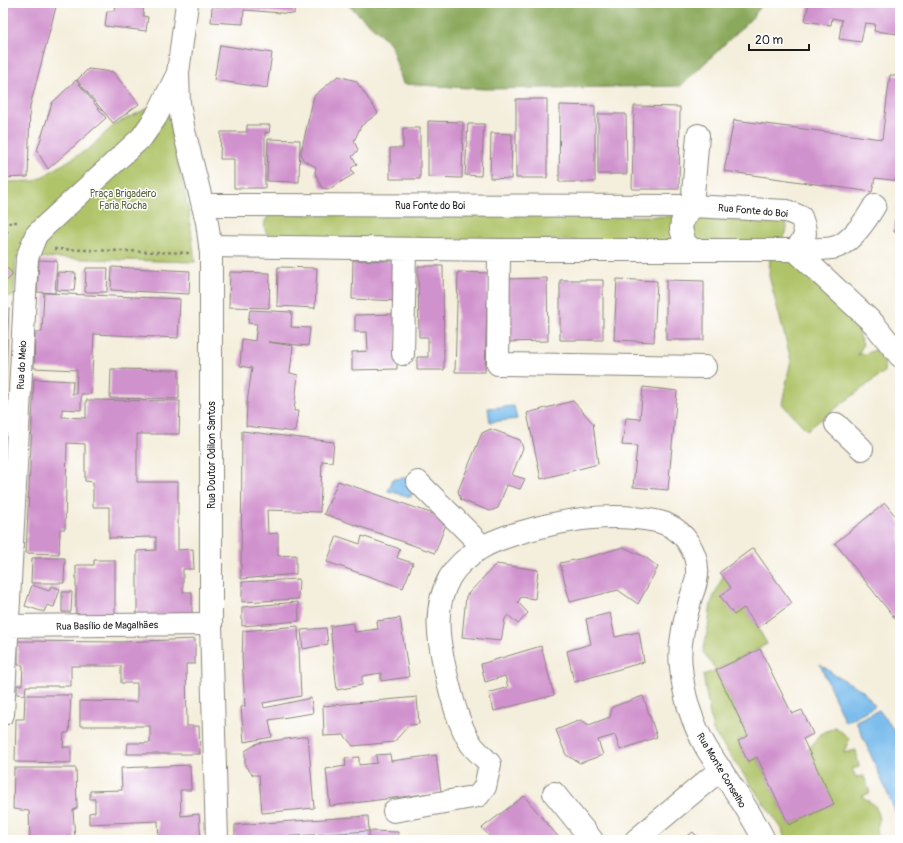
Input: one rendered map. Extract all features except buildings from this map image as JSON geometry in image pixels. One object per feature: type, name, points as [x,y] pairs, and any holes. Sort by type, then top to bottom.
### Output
[{"type":"street","points":[[178,73],[187,3]]},
{"type":"street","name":"Rua Doutor Odilon Santos","points":[[178,73],[179,103],[184,131],[207,222],[211,250],[211,624],[217,840]]},
{"type":"street","name":"Rua do Meio","points":[[3,714],[5,626],[28,258],[30,248],[36,235],[45,226],[142,137],[156,117],[178,73]]},
{"type":"street","points":[[692,249],[685,243],[681,229],[682,222],[692,206],[698,134]]},
{"type":"street","name":"Rua Fonte do Boi","points":[[203,205],[692,206],[787,211],[801,217],[806,231],[804,239],[795,250]]},
{"type":"street","points":[[211,250],[795,250],[834,248],[848,240],[863,226],[875,205]]},
{"type":"street","points":[[403,354],[405,249]]},
{"type":"street","points":[[499,250],[498,364],[705,367]]},
{"type":"street","points":[[795,250],[874,324],[900,356]]},
{"type":"street","points":[[836,424],[862,449]]},
{"type":"street","points":[[418,482],[483,547]]},
{"type":"street","name":"Rua Monte Conselho","points":[[394,811],[478,796],[485,787],[490,764],[472,745],[461,725],[445,670],[439,643],[438,618],[441,596],[450,576],[466,559],[483,547],[506,537],[536,528],[575,519],[601,516],[653,520],[667,524],[680,532],[689,544],[695,557],[698,572],[682,639],[680,666],[684,692],[692,718],[706,748],[757,826],[764,840]]},
{"type":"street","name":"Rua Basílio de Magalhães","points":[[5,626],[211,624]]},
{"type":"street","points":[[636,840],[721,769]]},
{"type":"street","points":[[554,793],[592,840]]},
{"type":"path","points":[[30,248],[211,250]]},
{"type":"shaded area","points":[[369,831],[369,840],[282,840],[282,837]]},
{"type":"green space","points":[[346,3],[763,3],[752,18],[681,86],[485,89],[403,84],[390,43]]},
{"type":"green space","name":"Praça Brigadeiro Faria Rocha","points":[[165,100],[189,214],[195,262],[16,257],[14,296],[3,296],[3,182],[35,181],[90,148],[115,124]]},
{"type":"green space","points":[[270,214],[775,217],[782,219],[787,225],[784,236],[776,243],[270,237],[264,226]]},
{"type":"green space","points":[[770,257],[792,258],[861,322],[859,333],[863,345],[858,355],[877,349],[885,357],[884,372],[807,430],[782,404],[791,360],[769,276]]},
{"type":"green space","points":[[723,576],[767,644],[716,670],[703,652],[711,603]]},
{"type":"green space","points":[[716,670],[748,736],[738,741],[748,761],[757,757],[789,825],[833,804],[808,750],[821,734],[835,727],[849,738],[844,753],[856,750],[859,767],[852,769],[856,777],[864,776],[870,793],[862,796],[876,807],[879,820],[876,832],[880,840],[785,840],[782,829],[713,731],[703,675]]},
{"type":"water","points":[[514,406],[517,419],[490,422],[488,408]]},
{"type":"water","points":[[415,477],[411,497],[388,491],[393,479]]},
{"type":"water","points":[[820,664],[835,675],[862,690],[875,706],[845,722]]},
{"type":"water","points":[[879,710],[900,738],[900,822],[856,721]]}]
